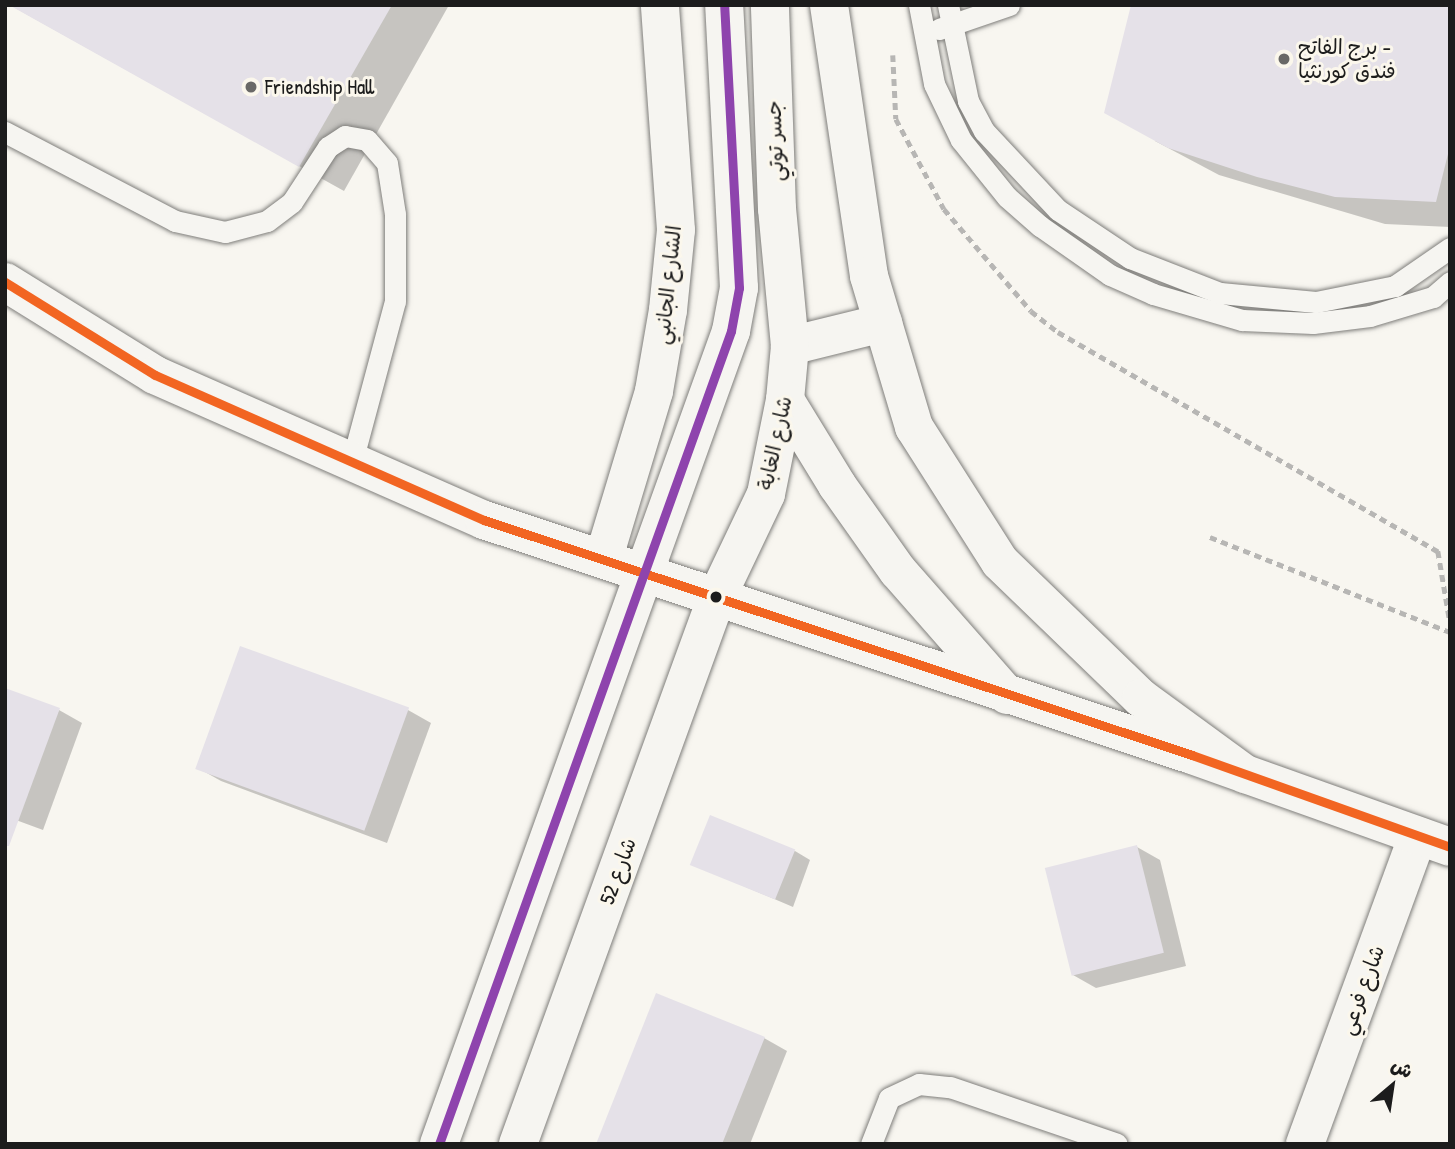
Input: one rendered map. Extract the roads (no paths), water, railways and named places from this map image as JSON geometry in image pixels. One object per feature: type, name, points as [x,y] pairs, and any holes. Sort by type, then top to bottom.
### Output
[{"type":"street","name":"الشارع الجانبي","points":[[604,557],[654,391],[669,297],[676,230],[660,5]]},
{"type":"street","points":[[439,1144],[641,570],[711,393],[738,288],[724,5]]},
{"type":"street","name":"جسر توتي","points":[[770,5],[783,278]]},
{"type":"street","points":[[829,5],[869,276],[914,427],[1000,562],[1141,698],[1245,774]]},
{"type":"street","name":"شارع الغابة","points":[[716,599],[766,494],[785,400],[790,346],[783,278]]},
{"type":"street","points":[[5,282],[155,375],[351,465],[484,520],[604,557],[716,599],[1245,774],[1434,842]]},
{"type":"street","points":[[790,346],[883,323]]},
{"type":"street","points":[[785,400],[837,485],[898,571],[1008,696]]},
{"type":"street","name":"شارع 52","points":[[518,1144],[716,599]]},
{"type":"street","name":"شارع فرعي","points":[[1305,1144],[1434,842]]},
{"type":"lane","points":[[919,5],[934,84],[961,140],[978,163],[1040,226],[1110,275],[1153,294],[1242,320],[1313,323],[1370,316],[1433,297],[1450,282]]},
{"type":"lane","points":[[923,32],[949,16],[1009,5]]},
{"type":"lane","points":[[949,16],[968,101],[1004,157],[1058,210],[1089,233],[1174,278],[1220,293],[1315,302],[1395,286],[1450,248]]},
{"type":"lane","points":[[5,132],[175,221],[225,232],[267,222],[292,202],[328,147],[345,136],[367,140],[387,163],[395,214],[395,301],[351,465]]},
{"type":"lane","points":[[871,1144],[889,1098],[919,1084],[950,1087],[1117,1144]]},
{"type":"place","name":"برج الفاتح - فندق كورنثيا","points":[[1284,59]]},
{"type":"place","name":"Friendship Hall","points":[[251,87]]}]
